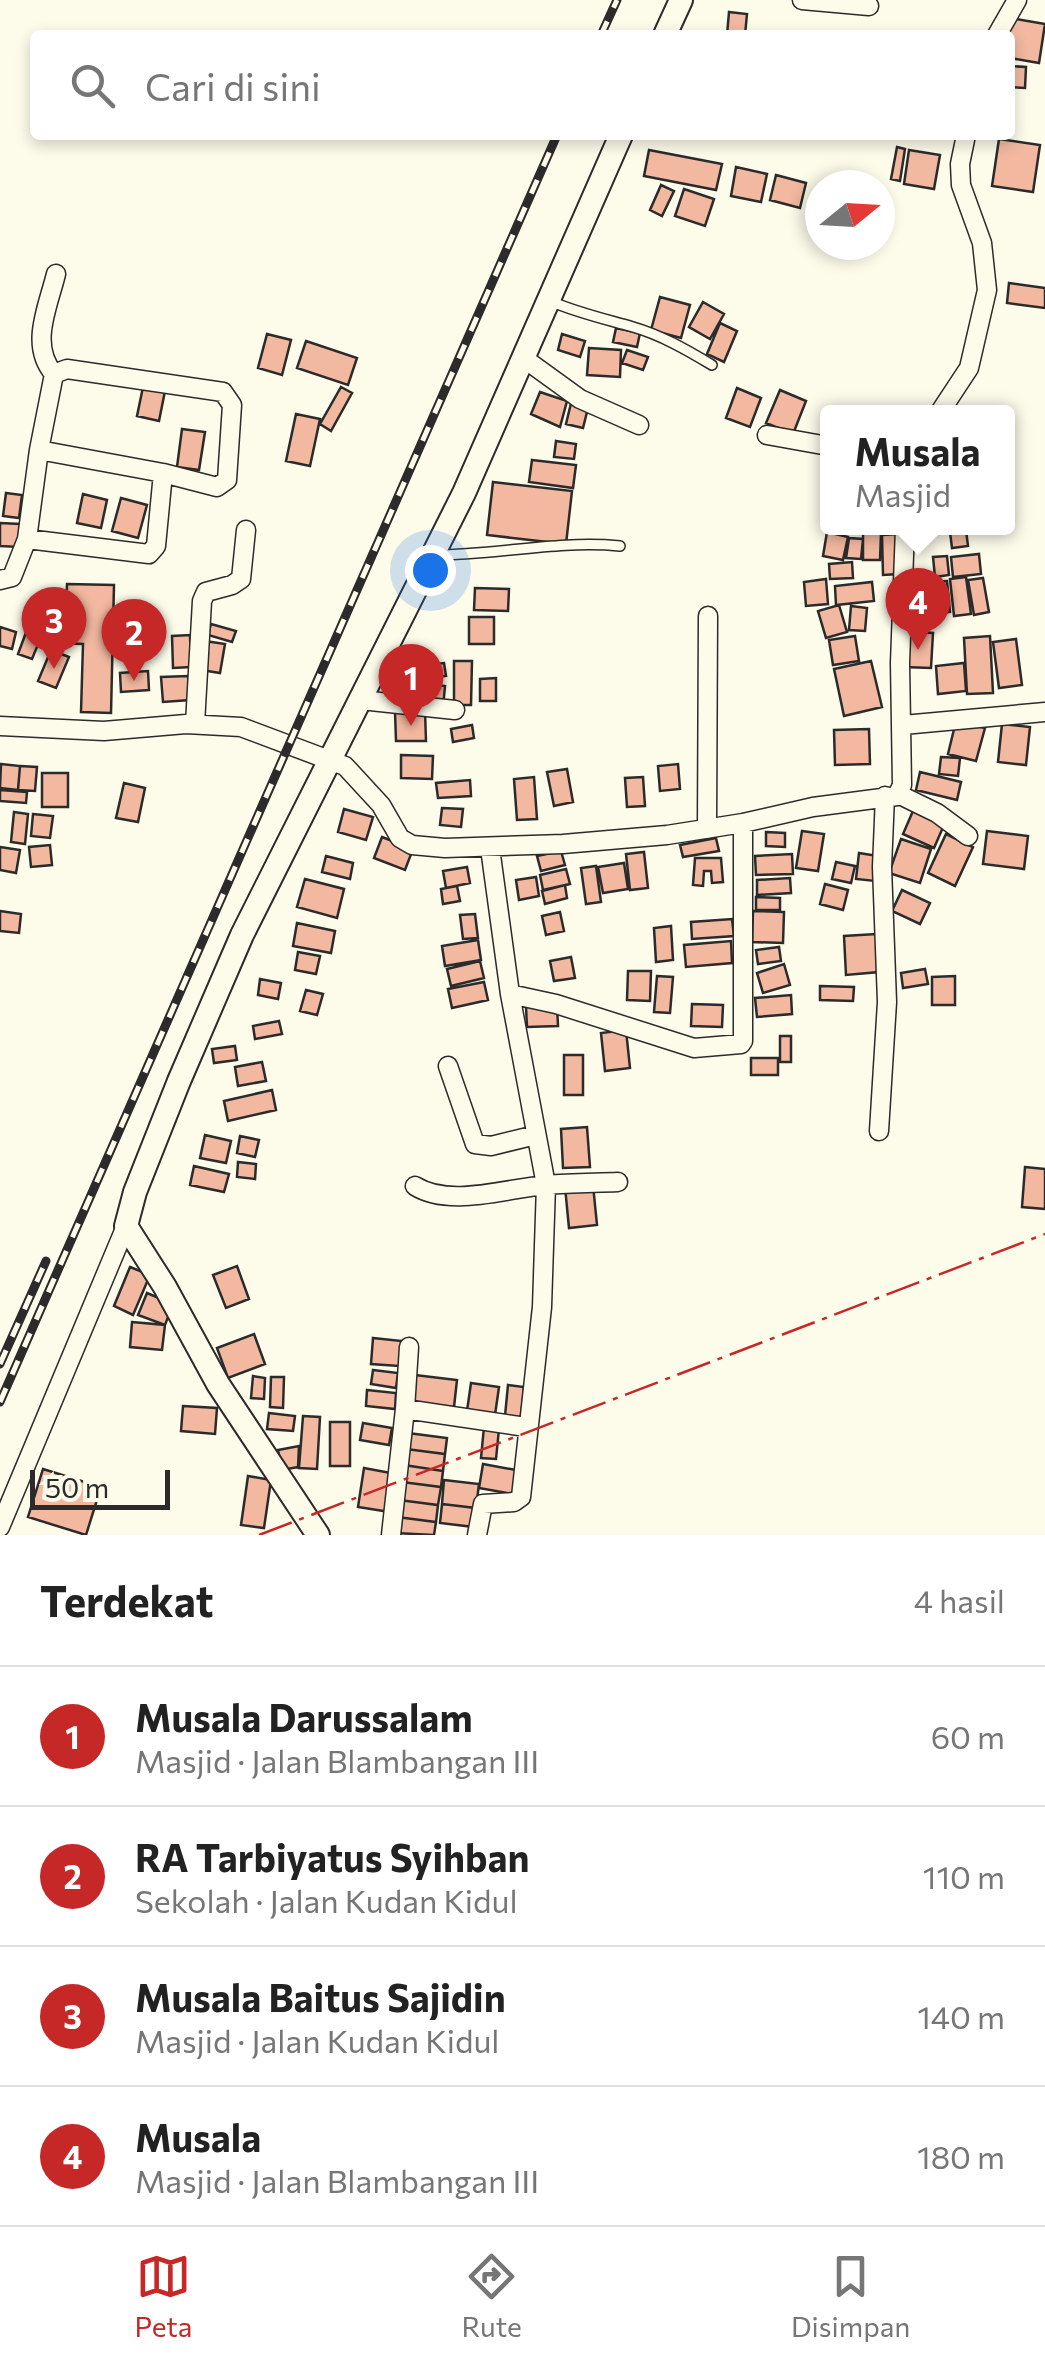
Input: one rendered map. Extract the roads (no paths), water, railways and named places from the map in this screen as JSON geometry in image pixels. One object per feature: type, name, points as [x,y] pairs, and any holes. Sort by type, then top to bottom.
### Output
[{"type":"street","points":[[667,30],[680,0]]},
{"type":"street","points":[[802,0],[869,6]]},
{"type":"street","points":[[1000,30],[1016,0]]},
{"type":"street","points":[[0,1527],[126,1226],[135,1192],[179,1080],[242,935],[531,364],[548,300],[619,140]]},
{"type":"street","points":[[945,405],[970,368],[987,290],[982,243],[960,185],[965,140]]},
{"type":"street","points":[[54,374],[45,364],[40,337],[56,274]]},
{"type":"street","points":[[531,364],[580,398],[639,425]]},
{"type":"street","points":[[38,450],[217,487],[224,484],[232,405],[223,392],[67,369],[54,374]]},
{"type":"street","points":[[0,580],[12,577],[27,540],[38,450],[54,374]]},
{"type":"street","points":[[767,435],[820,445]]},
{"type":"street","points":[[27,540],[149,554],[156,546],[163,473]]},
{"type":"street","points":[[196,724],[202,601],[206,592],[241,579],[246,530]]},
{"type":"street","points":[[879,1131],[887,1002],[882,867],[903,725],[900,663],[905,535]]},
{"type":"street","points":[[707,829],[708,616]]},
{"type":"street","points":[[361,700],[455,710]]},
{"type":"street","points":[[903,725],[1045,712]]},
{"type":"street","points":[[0,726],[104,731],[196,724],[241,727],[332,759],[359,778],[381,804],[392,829],[412,845],[490,848],[667,835],[892,796],[937,813],[968,836]]},
{"type":"street","points":[[510,994],[556,1004],[694,1048],[740,1044],[743,823]]},
{"type":"street","points":[[477,1535],[483,1504],[514,1502],[520,1496],[542,1308],[546,1185],[510,994],[490,848]]},
{"type":"street","points":[[448,1066],[475,1144],[492,1146],[536,1135]]},
{"type":"street","points":[[414,1186],[427,1194],[453,1196],[546,1185],[618,1182]]},
{"type":"street","points":[[126,1226],[165,1287],[218,1384],[318,1535]]},
{"type":"street","points":[[391,1535],[409,1347]]},
{"type":"street","points":[[405,1409],[526,1427]]},
{"type":"lane","points":[[548,300],[584,316],[636,328],[682,347],[712,365]]},
{"type":"lane","points":[[432,556],[488,555],[581,542],[620,546]]},
{"type":"railway","points":[[603,30],[617,0]]},
{"type":"railway","points":[[0,1402],[555,140]]},
{"type":"railway","points":[[0,1364],[46,1261]]},
{"type":"place","name":"Musala","points":[[918,650]]},
{"type":"place","name":"Musala Baitus Sajidin","points":[[54,669]]},
{"type":"place","name":"RA Tarbiyatus Syihban","points":[[134,681]]},
{"type":"place","name":"Musala Darussalam","points":[[411,726]]}]
